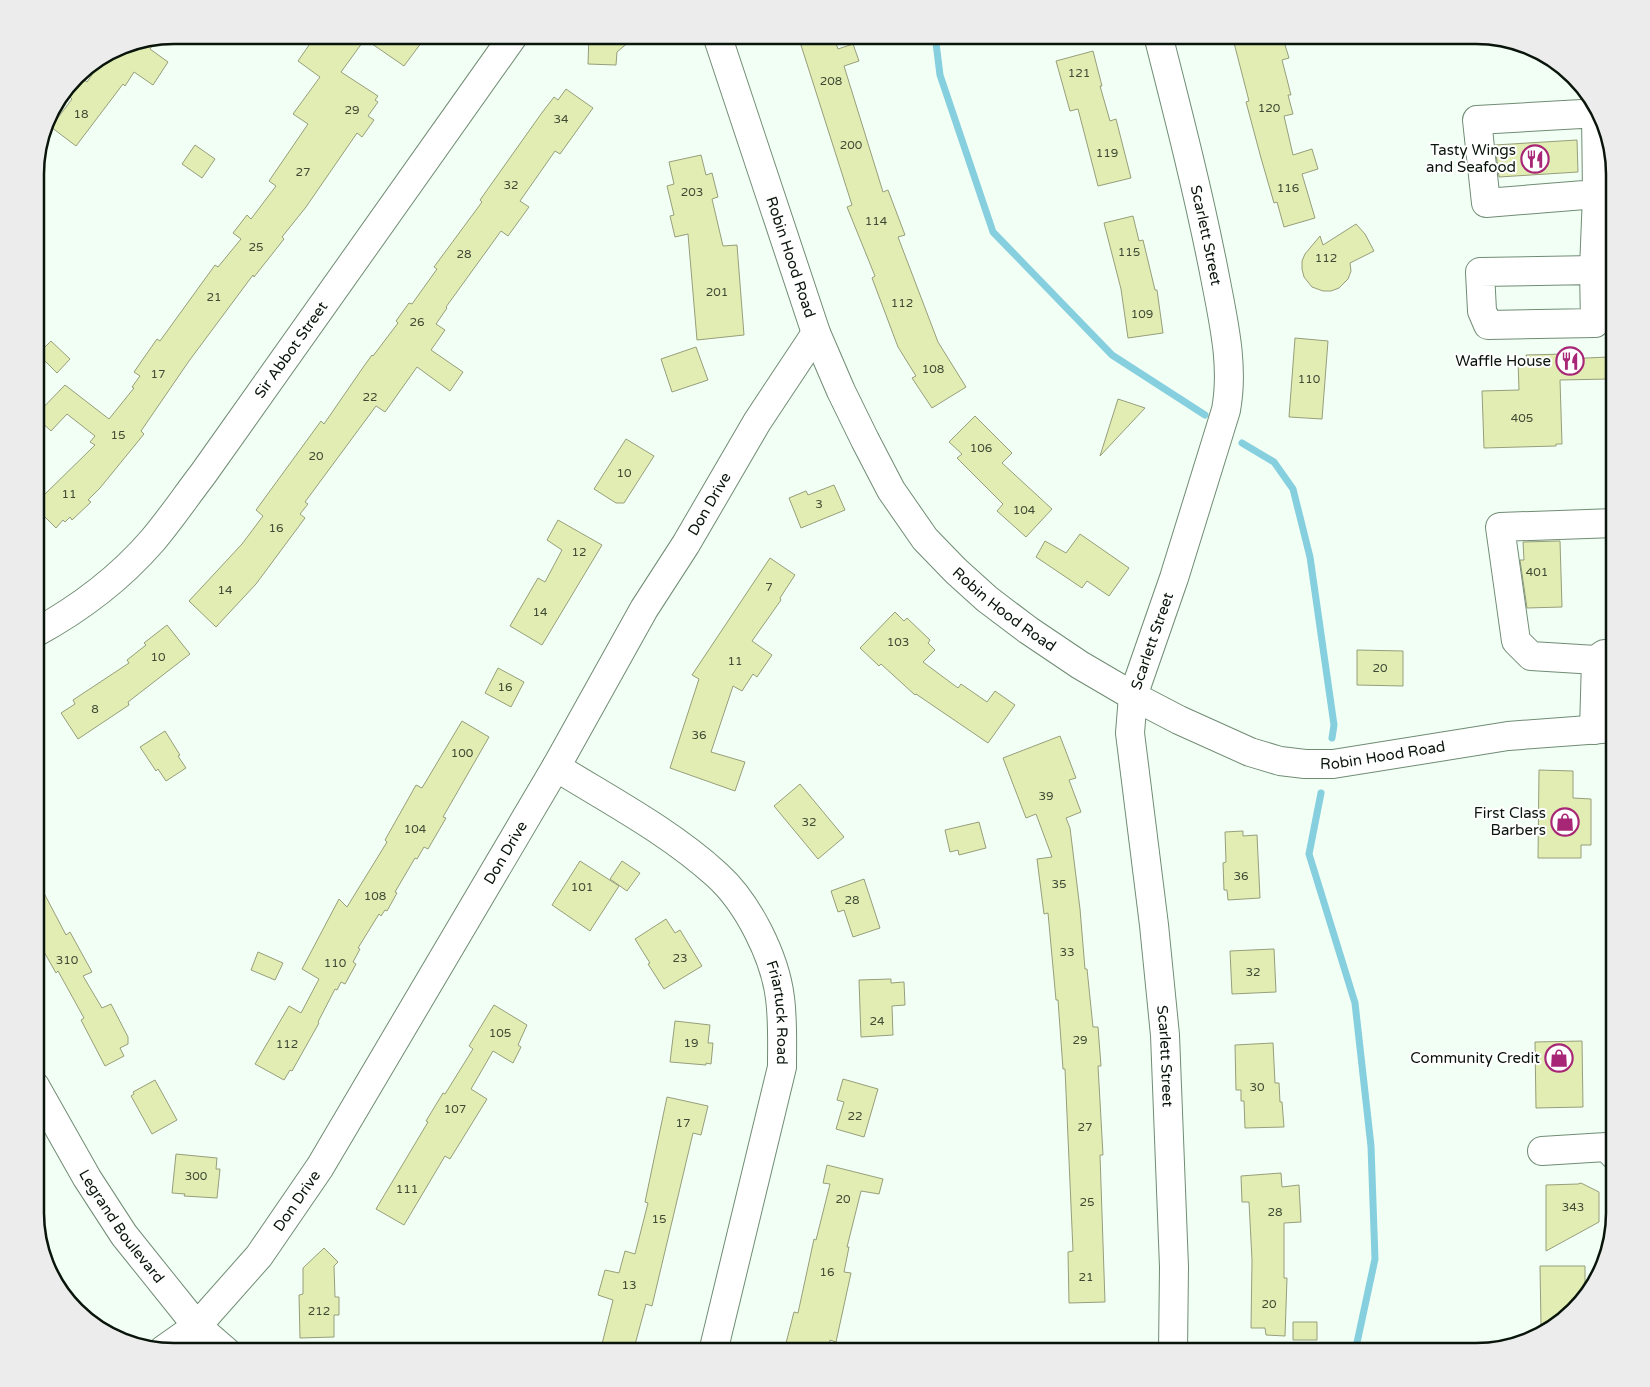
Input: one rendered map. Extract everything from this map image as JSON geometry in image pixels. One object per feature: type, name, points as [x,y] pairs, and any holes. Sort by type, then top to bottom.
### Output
[{"type":"street","name":"Sir Abbot Street","points":[[44,628],[99,591],[127,567],[152,540],[203,474],[508,44]]},
{"type":"street","name":"Robin Hood Road","points":[[720,44],[816,333],[865,440],[891,490],[925,539],[987,599],[1028,630],[1080,665],[1133,696],[1179,720],[1250,752],[1280,761],[1305,764],[1333,764],[1508,736],[1605,729]]},
{"type":"street","name":"Scarlett Street","points":[[1160,44],[1204,220],[1226,336],[1229,371],[1229,394],[1226,410],[1174,578],[1133,696],[1130,732],[1154,925],[1165,1035],[1174,1267],[1173,1343]]},
{"type":"street","points":[[1591,113],[1477,120],[1486,203],[1597,194]]},
{"type":"street","points":[[1598,129],[1597,194],[1604,270]]},
{"type":"street","name":"Don Drive","points":[[173,1343],[197,1326],[259,1256],[320,1167],[556,767],[644,609],[686,544],[757,422],[816,333]]},
{"type":"street","points":[[1605,729],[1606,657],[1532,656],[1516,641],[1500,526],[1606,523]]},
{"type":"street","name":"Friartuck Road","points":[[556,767],[682,845],[719,876],[744,908],[762,939],[774,969],[780,998],[782,1067],[714,1343]]},
{"type":"street","name":"Legrand Boulevard","points":[[44,1102],[87,1178],[124,1234],[197,1326],[217,1343]]},
{"type":"street","points":[[1542,1151],[1606,1147]]},
{"type":"building","points":[[310,44],[361,44],[341,72],[378,96],[375,100],[378,102],[368,116],[374,120],[362,137],[357,133],[306,207],[282,237],[284,239],[254,277],[253,275],[189,361],[141,431],[144,434],[88,500],[91,502],[72,520],[70,517],[65,522],[63,520],[56,528],[44,516],[44,495],[95,445],[90,442],[95,436],[67,414],[51,431],[44,424],[44,407],[65,385],[109,419],[134,388],[132,387],[140,376],[134,372],[157,339],[160,341],[215,265],[218,267],[241,239],[233,233],[247,215],[251,219],[276,186],[269,181],[308,124],[293,114],[320,77],[298,61]]},
{"type":"building","points":[[372,44],[420,44],[404,66]]},
{"type":"building","points":[[589,44],[626,44],[617,52],[616,65],[588,64]]},
{"type":"building","points":[[801,44],[836,44],[838,49],[853,44],[859,61],[844,66],[883,192],[888,190],[905,235],[898,237],[938,342],[966,387],[932,408],[912,378],[916,376],[898,347],[872,278],[875,276],[847,207],[852,205]]},
{"type":"building","points":[[1234,44],[1285,44],[1289,58],[1282,60],[1291,95],[1288,95],[1293,114],[1284,116],[1293,155],[1312,149],[1318,169],[1302,174],[1315,218],[1284,227],[1277,202],[1274,203],[1261,158],[1246,102],[1249,101]]},
{"type":"building","points":[[148,46],[152,46],[150,49],[168,62],[153,85],[134,72],[125,86],[123,84],[76,146],[52,128],[72,99],[70,97],[76,88],[84,80],[87,82],[94,72],[109,61]]},
{"type":"building","points":[[1093,51],[1110,121],[1116,119],[1131,178],[1098,186],[1078,109],[1070,111],[1056,61]]},
{"type":"building","points":[[566,89],[593,108],[560,154],[555,151],[520,201],[529,207],[508,236],[501,231],[446,307],[436,324],[445,330],[431,350],[463,372],[450,391],[417,367],[385,412],[376,406],[305,502],[308,504],[300,514],[305,518],[256,584],[216,627],[189,601],[242,544],[263,516],[256,510],[321,421],[324,424],[372,355],[398,323],[396,321],[409,303],[412,304],[437,269],[434,267],[482,202],[480,200],[541,114],[554,97],[558,100]]},
{"type":"building","name":"Tasty Wings and Seafood","points":[[1577,140],[1578,172],[1499,177],[1495,145]]},
{"type":"building","points":[[195,145],[215,159],[202,178],[182,164]]},
{"type":"building","points":[[701,155],[706,175],[712,173],[718,197],[712,199],[723,246],[737,245],[744,335],[697,340],[688,234],[675,237],[670,216],[674,215],[667,186],[674,184],[669,162]]},
{"type":"building","points":[[1133,216],[1139,241],[1143,240],[1155,290],[1157,290],[1163,333],[1128,338],[1121,289],[1104,223]]},
{"type":"building","points":[[1356,224],[1365,234],[1374,251],[1350,263],[1351,271],[1348,279],[1339,288],[1323,291],[1312,287],[1304,277],[1302,269],[1302,261],[1305,254],[1320,236],[1323,245]]},
{"type":"building","points":[[1295,338],[1328,341],[1322,419],[1289,417]]},
{"type":"building","points":[[51,341],[70,359],[57,373],[44,360],[44,348]]},
{"type":"building","points":[[696,347],[708,380],[672,392],[661,359]]},
{"type":"building","points":[[1565,354],[1565,359],[1606,357],[1606,379],[1560,380],[1562,444],[1556,444],[1556,446],[1484,448],[1482,391],[1519,390],[1518,360],[1527,359],[1526,355]]},
{"type":"building","points":[[1118,399],[1145,408],[1100,456]]},
{"type":"building","points":[[975,416],[1012,453],[1002,463],[1052,509],[1026,537],[997,511],[1003,504],[957,458],[962,454],[949,442]]},
{"type":"building","points":[[626,439],[654,456],[624,503],[616,503],[594,489]]},
{"type":"building","points":[[834,485],[845,510],[801,528],[789,498],[806,491],[808,495]]},
{"type":"building","points":[[558,520],[602,545],[542,645],[510,626],[538,578],[545,582],[562,550],[547,540]]},
{"type":"building","points":[[1080,534],[1129,568],[1109,596],[1087,581],[1082,588],[1036,557],[1045,541],[1066,553]]},
{"type":"building","points":[[1560,541],[1562,607],[1527,608],[1520,560],[1524,560],[1523,542]]},
{"type":"building","points":[[770,558],[795,575],[780,598],[781,600],[752,641],[772,655],[757,677],[753,674],[742,691],[733,686],[711,752],[745,762],[735,791],[670,768],[699,679],[692,675]]},
{"type":"building","points":[[895,612],[904,621],[907,618],[930,640],[928,643],[935,650],[923,662],[958,688],[961,684],[987,702],[995,691],[1015,705],[988,743],[915,695],[860,648]]},
{"type":"building","points":[[167,625],[190,654],[128,702],[129,705],[78,739],[61,713],[75,704],[73,700],[129,663],[127,660],[146,645],[144,643]]},
{"type":"building","points":[[1357,650],[1403,651],[1403,686],[1357,685]]},
{"type":"building","points":[[498,668],[524,682],[511,707],[485,693]]},
{"type":"building","points":[[462,721],[489,737],[443,817],[446,818],[428,849],[424,847],[417,859],[415,858],[395,892],[397,893],[387,911],[385,910],[381,916],[379,914],[358,948],[360,949],[353,962],[356,964],[345,984],[341,982],[337,990],[335,989],[319,1023],[292,1071],[290,1070],[284,1080],[255,1064],[289,1006],[301,1013],[319,979],[302,969],[339,899],[347,907],[387,842],[385,840],[416,785],[422,788]]},
{"type":"building","points":[[165,731],[186,768],[166,781],[158,769],[156,771],[140,747]]},
{"type":"building","points":[[1060,736],[1076,778],[1069,780],[1081,812],[1066,818],[1070,828],[1093,1027],[1098,1027],[1101,1066],[1098,1066],[1103,1155],[1100,1155],[1105,1302],[1069,1303],[1068,1252],[1073,1251],[1065,1069],[1063,1069],[1058,1000],[1056,1000],[1048,913],[1044,914],[1037,859],[1052,857],[1036,814],[1026,818],[1003,758]]},
{"type":"building","name":"First Class Barbers","points":[[1539,770],[1573,771],[1573,798],[1591,799],[1591,845],[1581,845],[1581,858],[1538,858]]},
{"type":"building","points":[[800,784],[844,837],[818,859],[774,806]]},
{"type":"building","points":[[979,822],[986,848],[959,855],[958,850],[950,852],[945,830]]},
{"type":"building","points":[[1243,831],[1243,836],[1257,835],[1260,898],[1228,900],[1227,890],[1224,890],[1223,863],[1226,862],[1225,832]]},
{"type":"building","points":[[580,861],[619,886],[590,931],[552,905]]},
{"type":"building","points":[[622,861],[640,873],[627,891],[610,879]]},
{"type":"building","points":[[864,879],[880,928],[853,937],[844,910],[838,912],[831,891]]},
{"type":"building","points":[[44,893],[66,935],[70,932],[92,972],[83,976],[102,1008],[111,1004],[128,1037],[128,1044],[120,1048],[124,1056],[105,1066],[81,1020],[84,1018],[58,971],[56,973],[44,952]]},
{"type":"building","points":[[666,919],[675,933],[680,930],[702,966],[664,989],[635,939]]},
{"type":"building","points":[[1274,949],[1276,992],[1232,994],[1230,951]]},
{"type":"building","points":[[258,952],[283,963],[275,980],[251,970]]},
{"type":"building","points":[[891,979],[891,983],[904,982],[905,1005],[892,1006],[893,1035],[861,1037],[859,980]]},
{"type":"building","points":[[494,1005],[527,1025],[518,1045],[521,1047],[513,1063],[493,1051],[471,1089],[487,1099],[450,1159],[445,1156],[404,1225],[376,1209],[428,1122],[426,1121],[473,1049],[469,1046]]},
{"type":"building","points":[[675,1021],[710,1025],[708,1043],[713,1043],[711,1064],[670,1062]]},
{"type":"building","name":"Community Credit","points":[[1582,1041],[1583,1107],[1536,1108],[1535,1042]]},
{"type":"building","points":[[1273,1043],[1275,1083],[1279,1083],[1284,1127],[1245,1128],[1244,1101],[1241,1101],[1241,1090],[1236,1090],[1235,1045]]},
{"type":"building","points":[[843,1079],[878,1089],[864,1137],[836,1129],[844,1102],[837,1100]]},
{"type":"building","points":[[155,1080],[177,1120],[152,1134],[131,1096],[134,1094],[133,1092]]},
{"type":"building","points":[[667,1097],[708,1106],[701,1135],[693,1133],[652,1306],[646,1304],[635,1343],[602,1343],[613,1300],[598,1295],[605,1270],[619,1273],[625,1251],[635,1254],[648,1203],[645,1202]]},
{"type":"building","points":[[176,1154],[217,1158],[216,1169],[220,1169],[217,1198],[184,1196],[185,1194],[172,1193]]},
{"type":"building","points":[[827,1165],[883,1179],[879,1194],[861,1191],[847,1247],[849,1247],[844,1272],[851,1273],[836,1342],[830,1340],[830,1343],[786,1343],[794,1312],[798,1313],[814,1239],[816,1240],[830,1184],[823,1183]]},
{"type":"building","points":[[1281,1173],[1282,1187],[1299,1185],[1301,1222],[1284,1223],[1284,1278],[1287,1278],[1285,1336],[1266,1335],[1265,1328],[1251,1328],[1252,1260],[1249,1202],[1242,1202],[1241,1176]]},
{"type":"building","points":[[1581,1183],[1599,1192],[1599,1222],[1546,1251],[1546,1185]]},
{"type":"building","points":[[324,1248],[338,1262],[334,1266],[335,1297],[339,1297],[339,1315],[334,1315],[334,1337],[300,1338],[299,1295],[303,1294],[303,1268]]},
{"type":"building","points":[[1540,1266],[1585,1266],[1585,1284],[1574,1299],[1555,1316],[1541,1325]]},
{"type":"building","points":[[1293,1322],[1317,1322],[1317,1340],[1293,1340]]},
{"type":"waterway","points":[[936,44],[940,75],[993,232],[1112,355],[1205,415]]},
{"type":"waterway","points":[[1242,443],[1274,462],[1293,489],[1310,557],[1334,725],[1332,738]]},
{"type":"waterway","points":[[1321,793],[1309,854],[1355,1003],[1371,1146],[1375,1259],[1357,1343]]},
{"type":"place","name":"Tasty Wings and Seafood","points":[[1535,159]]},
{"type":"place","name":"Waffle House","points":[[1570,361]]},
{"type":"place","name":"First Class Barbers","points":[[1565,822]]},
{"type":"place","name":"Community Credit","points":[[1559,1058]]}]
